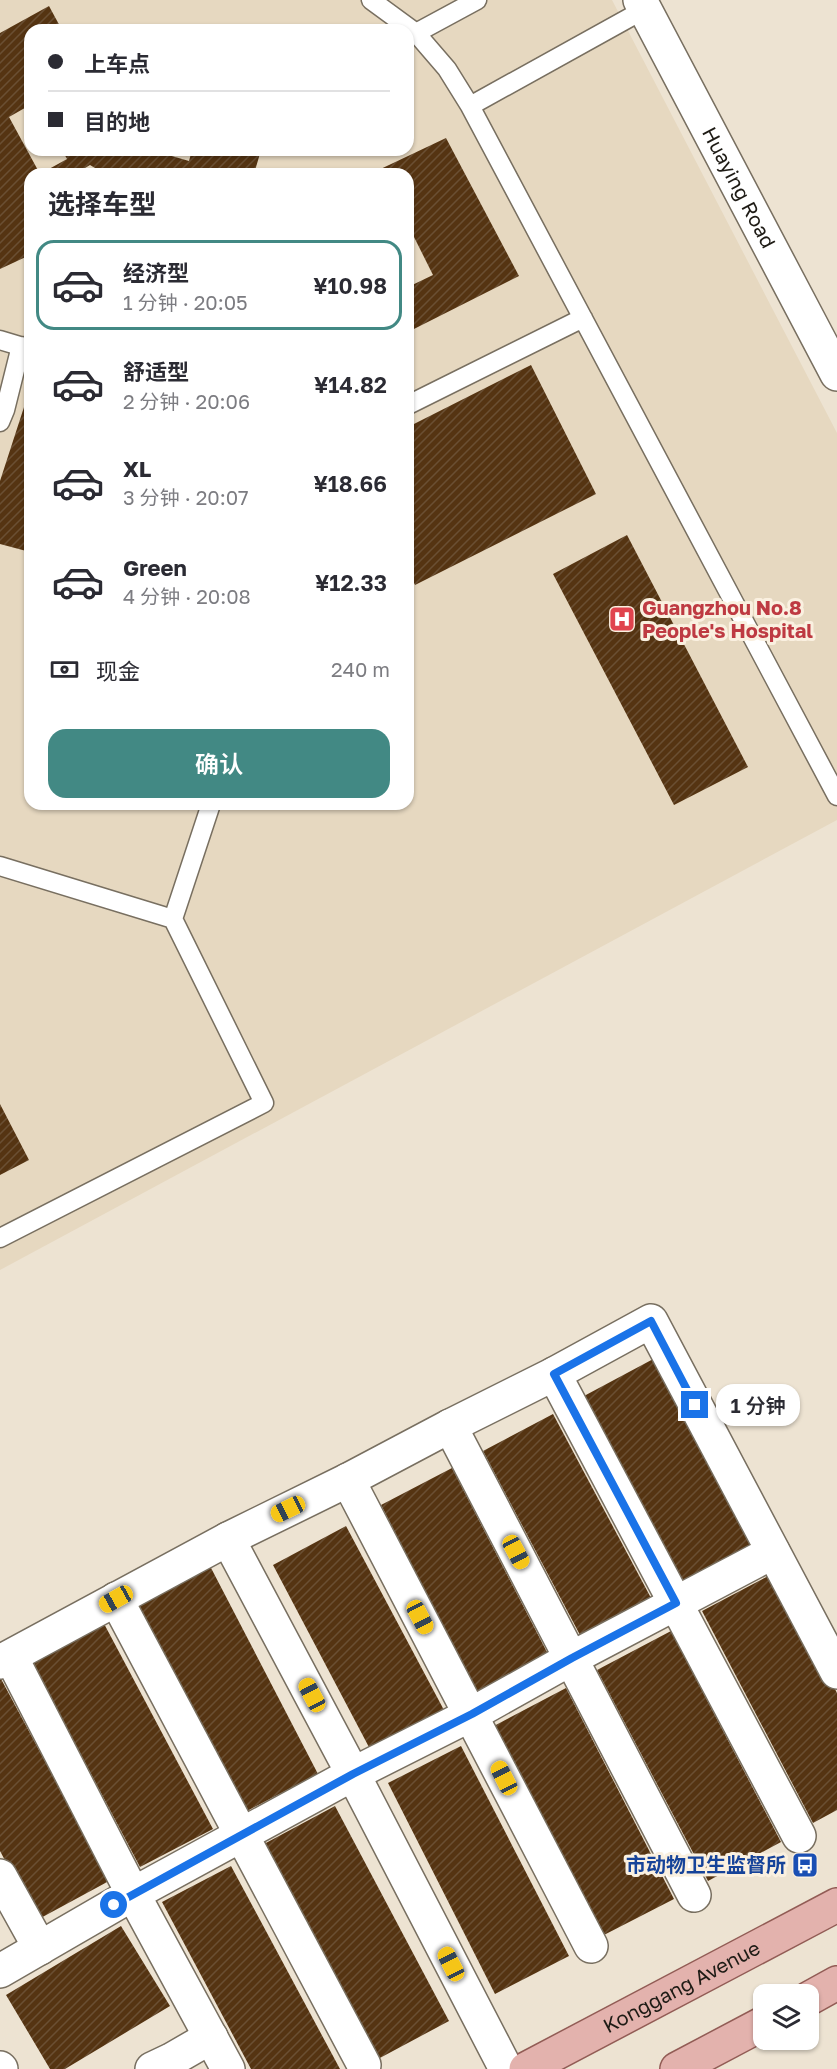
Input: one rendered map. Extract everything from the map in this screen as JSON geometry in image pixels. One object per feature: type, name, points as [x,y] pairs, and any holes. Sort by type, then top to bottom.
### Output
[{"type":"main road","name":"Konggang Avenue","points":[[526,2069],[837,1905]]},
{"type":"main road","points":[[819,1993],[837,1983]]},
{"type":"main road","points":[[677,2069],[753,2029]]},
{"type":"street","name":"Huaying Road","points":[[643,5],[837,374]]},
{"type":"street","points":[[228,2069],[5,1659],[228,1539],[554,1374],[651,1321],[837,1672]]},
{"type":"street","points":[[554,1374],[799,1836]]},
{"type":"street","points":[[450,1426],[694,1895]]},
{"type":"street","points":[[348,1480],[591,1946]]},
{"type":"street","points":[[228,1539],[506,2069]]},
{"type":"street","points":[[0,1971],[133,1894],[353,1774],[472,1714],[572,1658],[773,1552]]},
{"type":"street","points":[[116,1599],[364,2065]]},
{"type":"street","points":[[0,1876],[40,1948]]},
{"type":"street","points":[[152,2069],[211,2037]]},
{"type":"lane","points":[[371,0],[404,24]]},
{"type":"lane","points":[[477,0],[416,33],[447,69],[470,106],[837,796]]},
{"type":"lane","points":[[470,106],[643,5]]},
{"type":"lane","points":[[414,402],[583,318]]},
{"type":"lane","points":[[0,340],[24,347]]},
{"type":"lane","points":[[0,422],[24,354]]},
{"type":"lane","points":[[0,1238],[264,1103],[173,919],[209,810]]},
{"type":"lane","points":[[0,866],[173,919]]},
{"type":"shaded area","name":"Guangzhou No.8 People's Hospital","points":[[0,0],[612,0],[837,433],[837,820],[0,1270]]},
{"type":"building","points":[[49,6],[59,24],[24,24],[24,108],[9,117],[24,145],[24,156],[30,156],[37,168],[24,168],[24,258],[0,269],[0,33]]},
{"type":"building","points":[[446,138],[519,276],[414,329],[414,284],[433,275],[414,237],[414,168],[383,168],[408,156],[414,156],[414,153]]},
{"type":"building","points":[[65,156],[172,156],[189,161],[190,156],[259,156],[256,168],[95,168],[90,165],[85,168],[51,168],[67,159]]},
{"type":"building","points":[[531,365],[596,494],[415,585],[414,424]]},
{"type":"building","points":[[24,407],[24,550],[0,544],[0,481]]},
{"type":"building","points":[[627,535],[748,767],[674,805],[553,574]]},
{"type":"building","points":[[0,1104],[29,1160],[0,1175]]},
{"type":"building","points":[[657,1357],[757,1542],[683,1581],[584,1396]]},
{"type":"building","points":[[553,1414],[651,1598],[580,1635],[483,1451]]},
{"type":"building","points":[[452,1468],[549,1656],[477,1693],[381,1505]]},
{"type":"building","points":[[346,1526],[445,1712],[371,1751],[273,1565]]},
{"type":"building","points":[[210,1566],[318,1774],[247,1811],[138,1604]]},
{"type":"building","points":[[774,1573],[837,1693],[837,1810],[813,1823],[702,1611]]},
{"type":"building","points":[[101,1618],[213,1829],[140,1867],[29,1656]]},
{"type":"building","points":[[671,1631],[781,1842],[708,1881],[597,1670]]},
{"type":"building","points":[[0,1677],[109,1881],[37,1920],[0,1851]]},
{"type":"building","points":[[566,1688],[674,1899],[600,1937],[492,1727]]},
{"type":"building","points":[[461,1746],[569,1956],[495,1994],[388,1783]]},
{"type":"building","points":[[335,1806],[449,2021],[378,2059],[264,1844]]},
{"type":"building","points":[[231,1866],[340,2069],[251,2069],[162,1902]]},
{"type":"building","points":[[121,1926],[170,2006],[65,2069],[50,2069],[6,1995]]},
{"type":"place","name":"Guangzhou No.8 People's Hospital","points":[[622,619]]},
{"type":"place","name":"市动物卫生监督所","points":[[805,1865]]},
{"type":"route","points":[[114,1905],[353,1774],[472,1714],[676,1603],[554,1374],[651,1321],[695,1405]]}]
